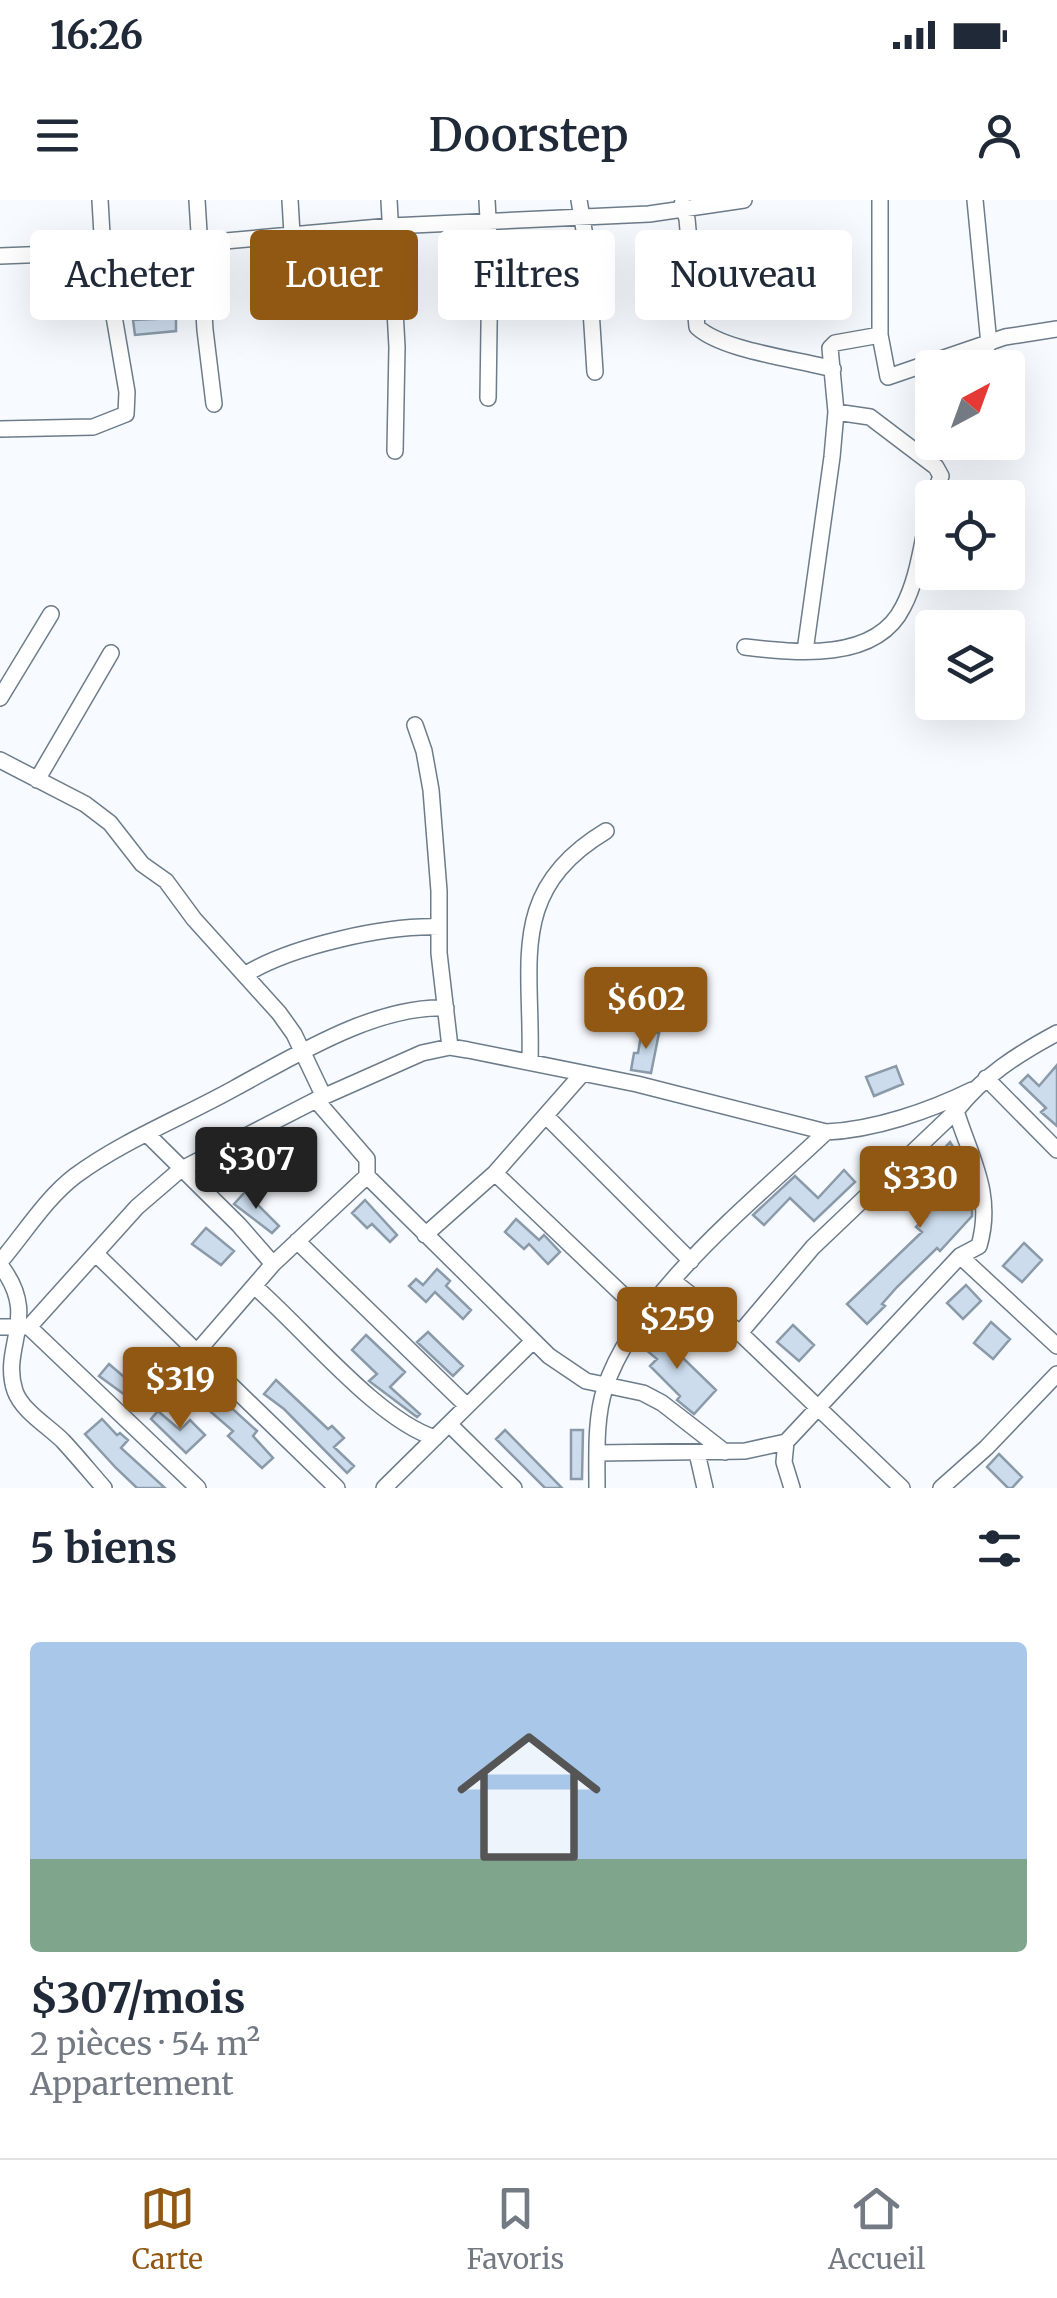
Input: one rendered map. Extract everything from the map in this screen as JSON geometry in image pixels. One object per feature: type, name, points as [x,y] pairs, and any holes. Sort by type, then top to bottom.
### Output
[{"type":"street","points":[[100,200],[102,230]]},
{"type":"street","points":[[196,200],[198,230]]},
{"type":"street","points":[[290,200],[292,230]]},
{"type":"street","points":[[390,200],[397,328],[395,451]]},
{"type":"street","points":[[487,200],[488,398]]},
{"type":"street","points":[[342,230],[488,221],[579,208],[650,214],[682,204],[744,200]]},
{"type":"street","points":[[880,200],[880,334],[886,374],[891,378],[1019,332],[1057,328]]},
{"type":"street","points":[[975,200],[989,344]]},
{"type":"street","points":[[682,204],[687,218],[696,328],[727,342],[833,369]]},
{"type":"street","points":[[579,208],[588,248],[595,372]]},
{"type":"street","points":[[0,256],[30,255]]},
{"type":"street","points":[[0,430],[93,426],[126,414],[127,392],[115,320]]},
{"type":"street","points":[[206,320],[214,404]]},
{"type":"street","points":[[805,651],[836,412],[832,345],[880,334]]},
{"type":"street","points":[[836,412],[870,417],[936,466],[940,480]]},
{"type":"street","points":[[745,647],[805,651],[868,641],[896,620],[915,571]]},
{"type":"street","points":[[0,698],[51,614]]},
{"type":"street","points":[[37,780],[111,653]]},
{"type":"street","points":[[414,725],[424,751],[431,790],[450,1047]]},
{"type":"street","points":[[0,760],[84,804],[110,823],[142,864],[166,881],[294,1034],[320,1098],[366,1159],[368,1176],[532,1342],[569,1371],[606,1388],[643,1394],[662,1403],[724,1452]]},
{"type":"street","points":[[530,1062],[528,971],[539,903],[555,871],[571,854],[606,831]]},
{"type":"street","points":[[246,974],[275,960],[347,938],[388,930],[439,927]]},
{"type":"street","points":[[104,1488],[62,1440],[20,1402],[13,1384],[23,1326],[21,1311],[0,1263],[68,1183],[147,1134],[302,1052],[382,1017],[424,1007],[446,1008]]},
{"type":"street","points":[[740,1333],[813,1247],[956,1111],[972,1090],[1057,1033]]},
{"type":"street","points":[[0,1327],[23,1326],[137,1207],[180,1170],[320,1098],[422,1053],[450,1047],[530,1062],[692,1097],[826,1132],[856,1129],[948,1102],[972,1090]]},
{"type":"street","points":[[425,1235],[495,1173],[582,1074]]},
{"type":"street","points":[[986,1078],[1057,1150]]},
{"type":"street","points":[[597,1454],[724,1452],[786,1442],[800,1430],[817,1407],[960,1256],[979,1246],[985,1225],[977,1162],[956,1111]]},
{"type":"street","points":[[547,1117],[691,1261]]},
{"type":"street","points":[[597,1488],[597,1454],[606,1388],[645,1316],[691,1261],[826,1132]]},
{"type":"street","points":[[147,1134],[273,1264]]},
{"type":"street","points":[[495,1173],[645,1316]]},
{"type":"street","points":[[196,1353],[273,1264],[368,1176]]},
{"type":"street","points":[[297,1241],[467,1406]]},
{"type":"street","points":[[96,1254],[337,1488]]},
{"type":"street","points":[[960,1256],[1057,1346]]},
{"type":"street","points":[[673,1281],[740,1333],[902,1488]]},
{"type":"street","points":[[254,1286],[389,1413],[417,1432],[435,1438]]},
{"type":"street","points":[[23,1326],[198,1488]]},
{"type":"street","points":[[384,1488],[532,1342]]},
{"type":"street","points":[[951,1485],[1057,1374]]},
{"type":"street","points":[[0,1396],[13,1384]]},
{"type":"street","points":[[450,1424],[514,1488]]},
{"type":"street","points":[[786,1442],[784,1462],[792,1488]]},
{"type":"street","points":[[697,1453],[705,1488]]},
{"type":"building","points":[[133,320],[176,320],[176,331],[135,335]]},
{"type":"building","points":[[642,1030],[659,1033],[651,1073],[631,1070]]},
{"type":"building","points":[[1057,1065],[1057,1126],[1041,1112],[1046,1108],[1020,1083],[1028,1075],[1039,1086]]},
{"type":"building","points":[[896,1066],[903,1084],[874,1096],[866,1077]]},
{"type":"building","points":[[950,1142],[961,1160],[948,1173],[962,1187],[956,1193],[972,1209],[972,1216],[940,1251],[937,1248],[897,1287],[867,1324],[847,1304],[922,1232],[916,1227],[927,1216],[903,1192]]},
{"type":"building","points":[[844,1170],[855,1182],[814,1221],[790,1198],[764,1225],[753,1215],[795,1176],[818,1198]]},
{"type":"building","points":[[245,1192],[279,1226],[272,1233],[234,1204]]},
{"type":"building","points":[[365,1200],[397,1235],[390,1242],[372,1224],[367,1228],[352,1213]]},
{"type":"building","points":[[516,1219],[539,1240],[544,1235],[560,1252],[548,1264],[529,1244],[524,1249],[505,1232]]},
{"type":"building","points":[[206,1228],[234,1251],[221,1265],[192,1244]]},
{"type":"building","points":[[1024,1243],[1042,1260],[1022,1282],[1003,1266]]},
{"type":"building","points":[[437,1269],[450,1281],[446,1286],[471,1310],[463,1319],[435,1292],[426,1302],[409,1286],[416,1279],[423,1285]]},
{"type":"building","points":[[966,1285],[981,1301],[963,1319],[947,1303]]},
{"type":"building","points":[[991,1322],[1010,1339],[993,1359],[974,1343]]},
{"type":"building","points":[[793,1325],[814,1345],[799,1361],[777,1342]]},
{"type":"building","points":[[650,1326],[716,1390],[694,1414],[677,1400],[680,1396],[650,1366],[657,1359],[639,1344]]},
{"type":"building","points":[[428,1332],[463,1366],[453,1376],[417,1342]]},
{"type":"building","points":[[366,1335],[405,1372],[390,1387],[420,1414],[417,1417],[369,1381],[377,1374],[352,1350]]},
{"type":"building","points":[[172,1354],[209,1396],[213,1391],[257,1431],[253,1436],[273,1458],[262,1468],[228,1436],[233,1431],[174,1375],[171,1378],[159,1367]]},
{"type":"building","points":[[109,1364],[144,1394],[136,1403],[99,1376]]},
{"type":"building","points":[[276,1380],[328,1429],[332,1426],[344,1438],[334,1447],[354,1466],[347,1473],[264,1394]]},
{"type":"building","points":[[158,1411],[180,1430],[190,1420],[205,1435],[186,1453],[151,1419]]},
{"type":"building","points":[[102,1419],[117,1435],[120,1433],[128,1440],[121,1448],[165,1488],[137,1488],[116,1468],[85,1434]]},
{"type":"building","points":[[505,1430],[562,1488],[545,1488],[496,1439]]},
{"type":"building","points":[[571,1430],[583,1430],[582,1479],[571,1479]]},
{"type":"building","points":[[999,1454],[1022,1477],[1012,1488],[987,1467]]}]
